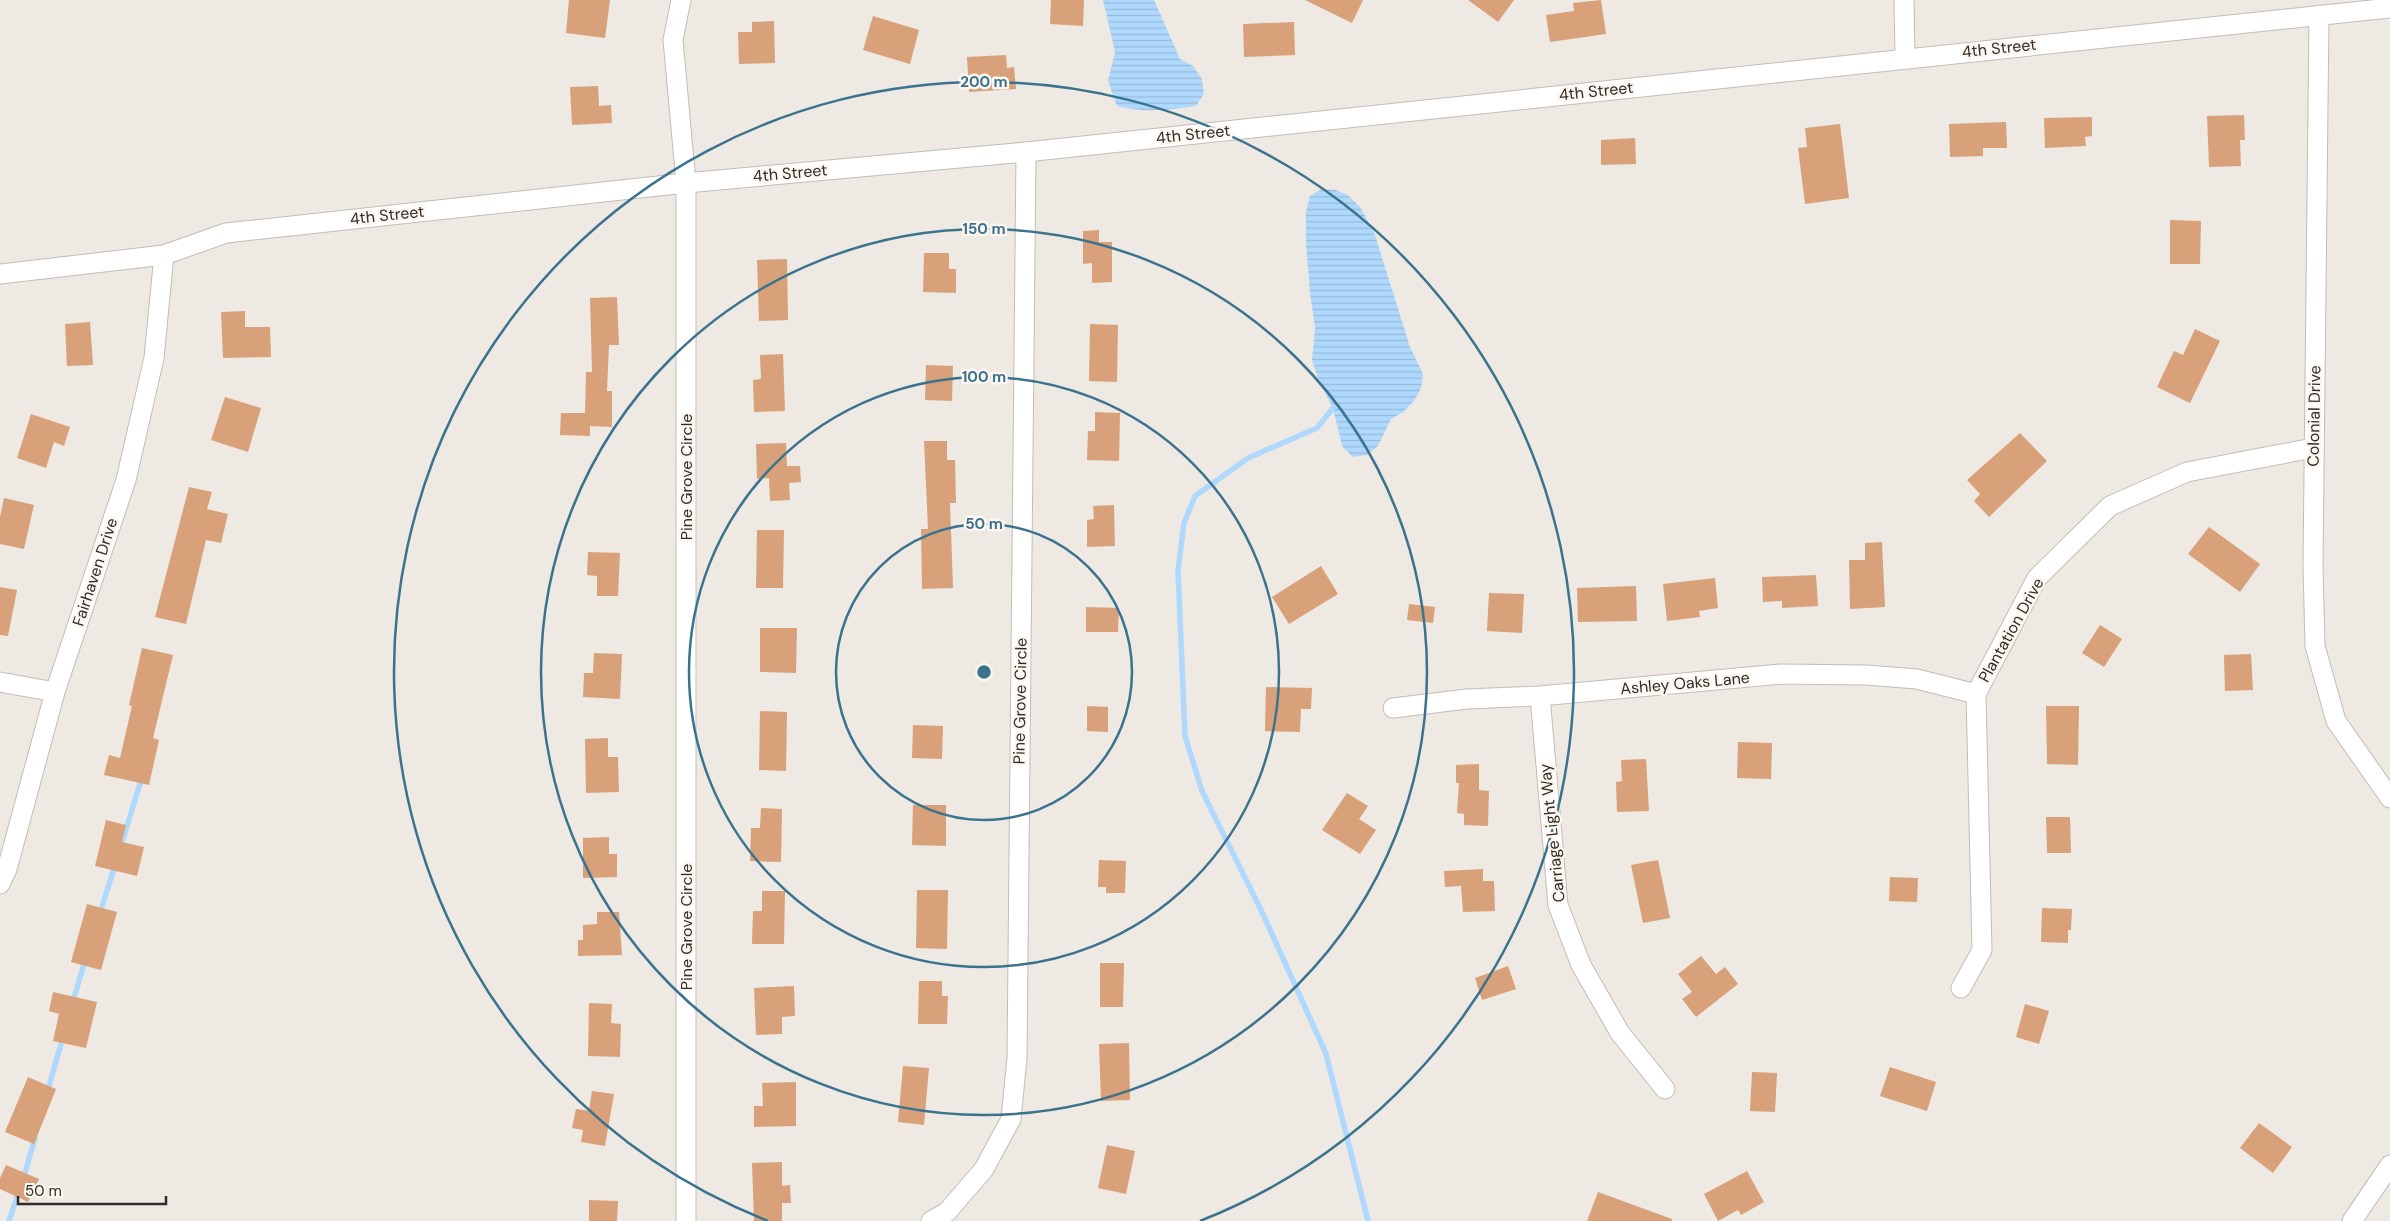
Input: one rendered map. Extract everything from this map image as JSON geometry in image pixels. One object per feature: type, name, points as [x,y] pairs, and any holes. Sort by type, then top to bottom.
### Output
[{"type":"street","name":"Pine Grove Circle","points":[[682,0],[673,40],[686,183],[686,1221]]},
{"type":"street","points":[[1904,0],[1905,58]]},
{"type":"street","name":"4th Street","points":[[0,274],[164,255],[226,233],[686,183],[1026,152],[2390,8]]},
{"type":"street","name":"Colonial Drive","points":[[2320,15],[2313,448],[2315,646],[2336,721],[2390,798]]},
{"type":"street","name":"Pine Grove Circle","points":[[932,1221],[947,1212],[984,1168],[1011,1120],[1017,1058],[1026,152]]},
{"type":"street","name":"Fairhaven Drive","points":[[0,884],[7,869],[55,692],[126,480],[154,358],[164,255]]},
{"type":"street","name":"Plantation Drive","points":[[1961,988],[1982,950],[1976,694],[2038,578],[2110,506],[2187,472],[2313,448]]},
{"type":"street","name":"Ashley Oaks Lane","points":[[1393,708],[1467,699],[1540,696],[1781,674],[1866,675],[1917,679],[1976,694]]},
{"type":"street","points":[[0,682],[55,692]]},
{"type":"street","name":"Carriage Light Way","points":[[1540,696],[1558,905],[1581,965],[1620,1033],[1665,1089]]},
{"type":"street","points":[[2352,1221],[2390,1165]]},
{"type":"water","points":[[1103,0],[1154,0],[1180,59],[1193,66],[1202,79],[1204,94],[1196,106],[1167,110],[1147,110],[1117,106],[1108,81],[1115,52]]},
{"type":"water","points":[[1322,189],[1336,190],[1349,196],[1360,207],[1374,232],[1410,347],[1423,374],[1421,388],[1414,401],[1403,412],[1391,419],[1378,446],[1367,455],[1353,457],[1342,446],[1333,408],[1319,381],[1312,360],[1315,327],[1310,293],[1306,212],[1310,196]]},
{"type":"building","points":[[569,0],[610,0],[605,38],[566,33]]},
{"type":"building","points":[[1051,0],[1084,0],[1083,26],[1050,24]]},
{"type":"building","points":[[1305,0],[1363,0],[1352,23]]},
{"type":"building","points":[[1468,0],[1514,0],[1498,22]]},
{"type":"building","points":[[1601,0],[1606,34],[1550,42],[1546,15],[1574,11],[1573,3]]},
{"type":"building","points":[[873,16],[919,30],[910,64],[863,50]]},
{"type":"building","points":[[774,21],[775,63],[739,64],[738,32],[752,32],[752,22]]},
{"type":"building","points":[[1294,22],[1295,55],[1244,57],[1243,24]]},
{"type":"building","points":[[1006,55],[1007,68],[1014,67],[1016,89],[969,92],[967,57]]},
{"type":"building","points":[[598,86],[599,106],[611,105],[612,123],[572,125],[570,87]]},
{"type":"building","points":[[2244,115],[2245,140],[2240,140],[2241,166],[2209,167],[2207,116]]},
{"type":"building","points":[[2092,117],[2092,136],[2085,137],[2086,146],[2045,148],[2044,118]]},
{"type":"building","points":[[2006,122],[2007,148],[1983,148],[1983,156],[1950,157],[1949,124]]},
{"type":"building","points":[[1840,124],[1849,198],[1805,204],[1798,148],[1807,147],[1805,128]]},
{"type":"building","points":[[1635,138],[1636,164],[1601,165],[1601,140]]},
{"type":"building","points":[[2170,220],[2201,221],[2200,264],[2170,264]]},
{"type":"building","points":[[1099,230],[1099,242],[1112,242],[1112,282],[1092,283],[1092,263],[1083,264],[1083,231]]},
{"type":"building","points":[[924,253],[949,253],[949,269],[956,269],[956,293],[923,292]]},
{"type":"building","points":[[787,259],[788,320],[759,321],[757,260]]},
{"type":"building","points":[[617,297],[619,345],[609,345],[607,391],[612,391],[612,427],[590,426],[590,436],[560,435],[561,413],[585,413],[586,372],[592,372],[590,298]]},
{"type":"building","points":[[245,311],[245,327],[270,327],[271,357],[223,358],[221,312]]},
{"type":"building","points":[[90,322],[93,365],[67,366],[65,324]]},
{"type":"building","points":[[1090,324],[1118,325],[1117,382],[1089,381]]},
{"type":"building","points":[[2195,329],[2220,341],[2190,403],[2157,387],[2174,351],[2183,355]]},
{"type":"building","points":[[783,354],[785,411],[754,412],[753,380],[761,379],[760,355]]},
{"type":"building","points":[[926,365],[953,366],[952,401],[925,400]]},
{"type":"building","points":[[225,397],[261,408],[248,452],[211,440]]},
{"type":"building","points":[[1095,412],[1120,413],[1119,461],[1087,460],[1088,431],[1095,431]]},
{"type":"building","points":[[31,414],[70,427],[64,446],[54,442],[46,468],[17,458]]},
{"type":"building","points":[[2020,433],[2047,461],[1989,517],[1974,501],[1980,494],[1967,480]]},
{"type":"building","points":[[924,441],[947,441],[947,460],[955,460],[956,503],[950,503],[953,588],[922,589],[921,529],[928,529]]},
{"type":"building","points":[[786,443],[787,466],[800,466],[801,482],[789,483],[790,500],[770,501],[769,478],[757,479],[756,444]]},
{"type":"building","points":[[189,487],[212,492],[207,509],[228,514],[221,543],[206,540],[186,624],[155,617]]},
{"type":"building","points":[[4,498],[34,505],[24,549],[0,544],[0,517]]},
{"type":"building","points":[[1114,505],[1115,546],[1087,547],[1087,520],[1094,519],[1093,506]]},
{"type":"building","points":[[2209,527],[2260,564],[2240,592],[2188,554]]},
{"type":"building","points":[[757,530],[784,530],[783,588],[756,588]]},
{"type":"building","points":[[1882,542],[1885,607],[1850,609],[1849,560],[1865,560],[1865,543]]},
{"type":"building","points":[[588,552],[620,553],[618,596],[597,596],[597,576],[587,575]]},
{"type":"building","points":[[1321,566],[1338,594],[1289,624],[1272,597]]},
{"type":"building","points":[[1816,575],[1818,606],[1782,608],[1782,601],[1763,602],[1762,577]]},
{"type":"building","points":[[1715,578],[1718,608],[1699,611],[1700,617],[1667,621],[1663,584]]},
{"type":"building","points":[[1636,586],[1637,621],[1578,622],[1577,588]]},
{"type":"building","points":[[0,587],[17,590],[8,636],[0,635]]},
{"type":"building","points":[[1489,593],[1524,594],[1522,633],[1487,631]]},
{"type":"building","points":[[1409,604],[1435,607],[1433,623],[1407,620]]},
{"type":"building","points":[[1086,607],[1119,608],[1118,632],[1086,632]]},
{"type":"building","points":[[2100,625],[2122,639],[2104,667],[2082,653]]},
{"type":"building","points":[[760,628],[797,628],[796,673],[760,672]]},
{"type":"building","points":[[142,648],[173,655],[153,738],[159,740],[149,785],[104,775],[109,755],[120,758],[132,706],[129,705]]},
{"type":"building","points":[[594,653],[622,654],[620,699],[583,697],[584,673],[593,673]]},
{"type":"building","points":[[2251,654],[2253,690],[2225,691],[2224,655]]},
{"type":"building","points":[[1266,687],[1312,688],[1311,709],[1301,709],[1300,732],[1265,731]]},
{"type":"building","points":[[1087,706],[1108,707],[1108,732],[1087,731]]},
{"type":"building","points":[[2046,706],[2079,706],[2078,765],[2047,764]]},
{"type":"building","points":[[760,711],[787,712],[786,771],[759,770]]},
{"type":"building","points":[[913,725],[943,726],[942,759],[912,758]]},
{"type":"building","points":[[608,738],[608,757],[618,757],[619,792],[586,793],[585,739]]},
{"type":"building","points":[[1738,742],[1772,743],[1771,779],[1737,778]]},
{"type":"building","points":[[1646,759],[1649,811],[1617,812],[1616,782],[1622,781],[1621,760]]},
{"type":"building","points":[[1479,764],[1479,790],[1489,791],[1488,826],[1464,825],[1464,814],[1457,813],[1459,783],[1456,783],[1456,765]]},
{"type":"building","points":[[1347,793],[1368,806],[1359,819],[1376,830],[1360,854],[1322,830]]},
{"type":"building","points":[[913,805],[946,805],[946,846],[912,845]]},
{"type":"building","points":[[761,808],[782,809],[781,862],[750,861],[751,828],[760,828]]},
{"type":"building","points":[[2046,817],[2070,817],[2071,853],[2047,853]]},
{"type":"building","points":[[106,820],[126,825],[122,842],[144,847],[137,876],[95,866]]},
{"type":"building","points":[[609,837],[609,854],[617,854],[617,877],[583,878],[583,838]]},
{"type":"building","points":[[1099,860],[1126,861],[1125,893],[1106,893],[1106,887],[1098,887]]},
{"type":"building","points":[[1658,860],[1670,918],[1643,923],[1631,865]]},
{"type":"building","points":[[1483,869],[1483,881],[1494,881],[1495,911],[1463,912],[1461,886],[1445,887],[1444,871]]},
{"type":"building","points":[[1890,877],[1918,878],[1917,902],[1889,901]]},
{"type":"building","points":[[917,890],[948,890],[947,949],[916,948]]},
{"type":"building","points":[[762,891],[785,891],[784,944],[752,944],[753,911],[762,911]]},
{"type":"building","points":[[87,904],[117,912],[101,970],[71,962]]},
{"type":"building","points":[[2042,908],[2072,909],[2071,930],[2068,930],[2068,943],[2041,942]]},
{"type":"building","points":[[597,912],[619,912],[622,955],[578,956],[578,940],[583,940],[583,925],[597,924]]},
{"type":"building","points":[[1701,956],[1716,974],[1725,967],[1738,984],[1696,1017],[1682,999],[1692,992],[1678,974]]},
{"type":"building","points":[[1100,963],[1124,963],[1123,1007],[1100,1007]]},
{"type":"building","points":[[1508,966],[1516,989],[1482,1000],[1475,978]]},
{"type":"building","points":[[919,981],[942,981],[942,996],[948,996],[947,1024],[918,1024]]},
{"type":"building","points":[[794,986],[795,1016],[782,1017],[782,1034],[756,1035],[754,988]]},
{"type":"building","points":[[53,992],[97,1002],[86,1048],[53,1041],[59,1014],[49,1011]]},
{"type":"building","points":[[589,1003],[612,1004],[611,1023],[621,1024],[620,1057],[588,1056]]},
{"type":"building","points":[[2025,1004],[2049,1011],[2039,1044],[2016,1037]]},
{"type":"building","points":[[1129,1043],[1130,1100],[1101,1101],[1099,1044]]},
{"type":"building","points":[[903,1066],[929,1068],[924,1125],[898,1122]]},
{"type":"building","points":[[1890,1067],[1936,1082],[1927,1111],[1880,1096]]},
{"type":"building","points":[[1752,1072],[1777,1073],[1775,1112],[1750,1111]]},
{"type":"building","points":[[28,1077],[56,1089],[34,1144],[5,1132]]},
{"type":"building","points":[[796,1082],[796,1126],[754,1127],[754,1106],[763,1106],[762,1083]]},
{"type":"building","points":[[592,1091],[614,1094],[605,1146],[581,1142],[583,1130],[572,1128],[576,1109],[589,1111]]},
{"type":"building","points":[[2259,1123],[2292,1147],[2273,1173],[2240,1148]]},
{"type":"building","points":[[1107,1145],[1135,1151],[1126,1194],[1098,1188]]},
{"type":"building","points":[[782,1162],[782,1186],[790,1185],[791,1203],[782,1203],[782,1221],[754,1221],[752,1163]]},
{"type":"building","points":[[6,1165],[39,1179],[28,1202],[0,1189],[0,1178]]},
{"type":"building","points":[[1747,1171],[1764,1202],[1741,1215],[1738,1210],[1718,1221],[1704,1194]]},
{"type":"building","points":[[1598,1192],[1672,1219],[1672,1221],[1587,1221]]},
{"type":"building","points":[[589,1200],[618,1201],[617,1221],[589,1221]]},
{"type":"waterway","points":[[1333,408],[1317,428],[1248,458],[1195,496],[1184,523],[1178,570],[1185,736],[1202,791],[1263,914],[1326,1054],[1368,1221]]},
{"type":"waterway","points":[[120,849],[142,777]]},
{"type":"waterway","points":[[100,913],[115,865]]},
{"type":"waterway","points":[[72,1004],[86,958]]},
{"type":"waterway","points":[[47,1093],[63,1037]]},
{"type":"waterway","points":[[23,1180],[35,1138]]},
{"type":"waterway","points":[[9,1221],[19,1191]]}]
